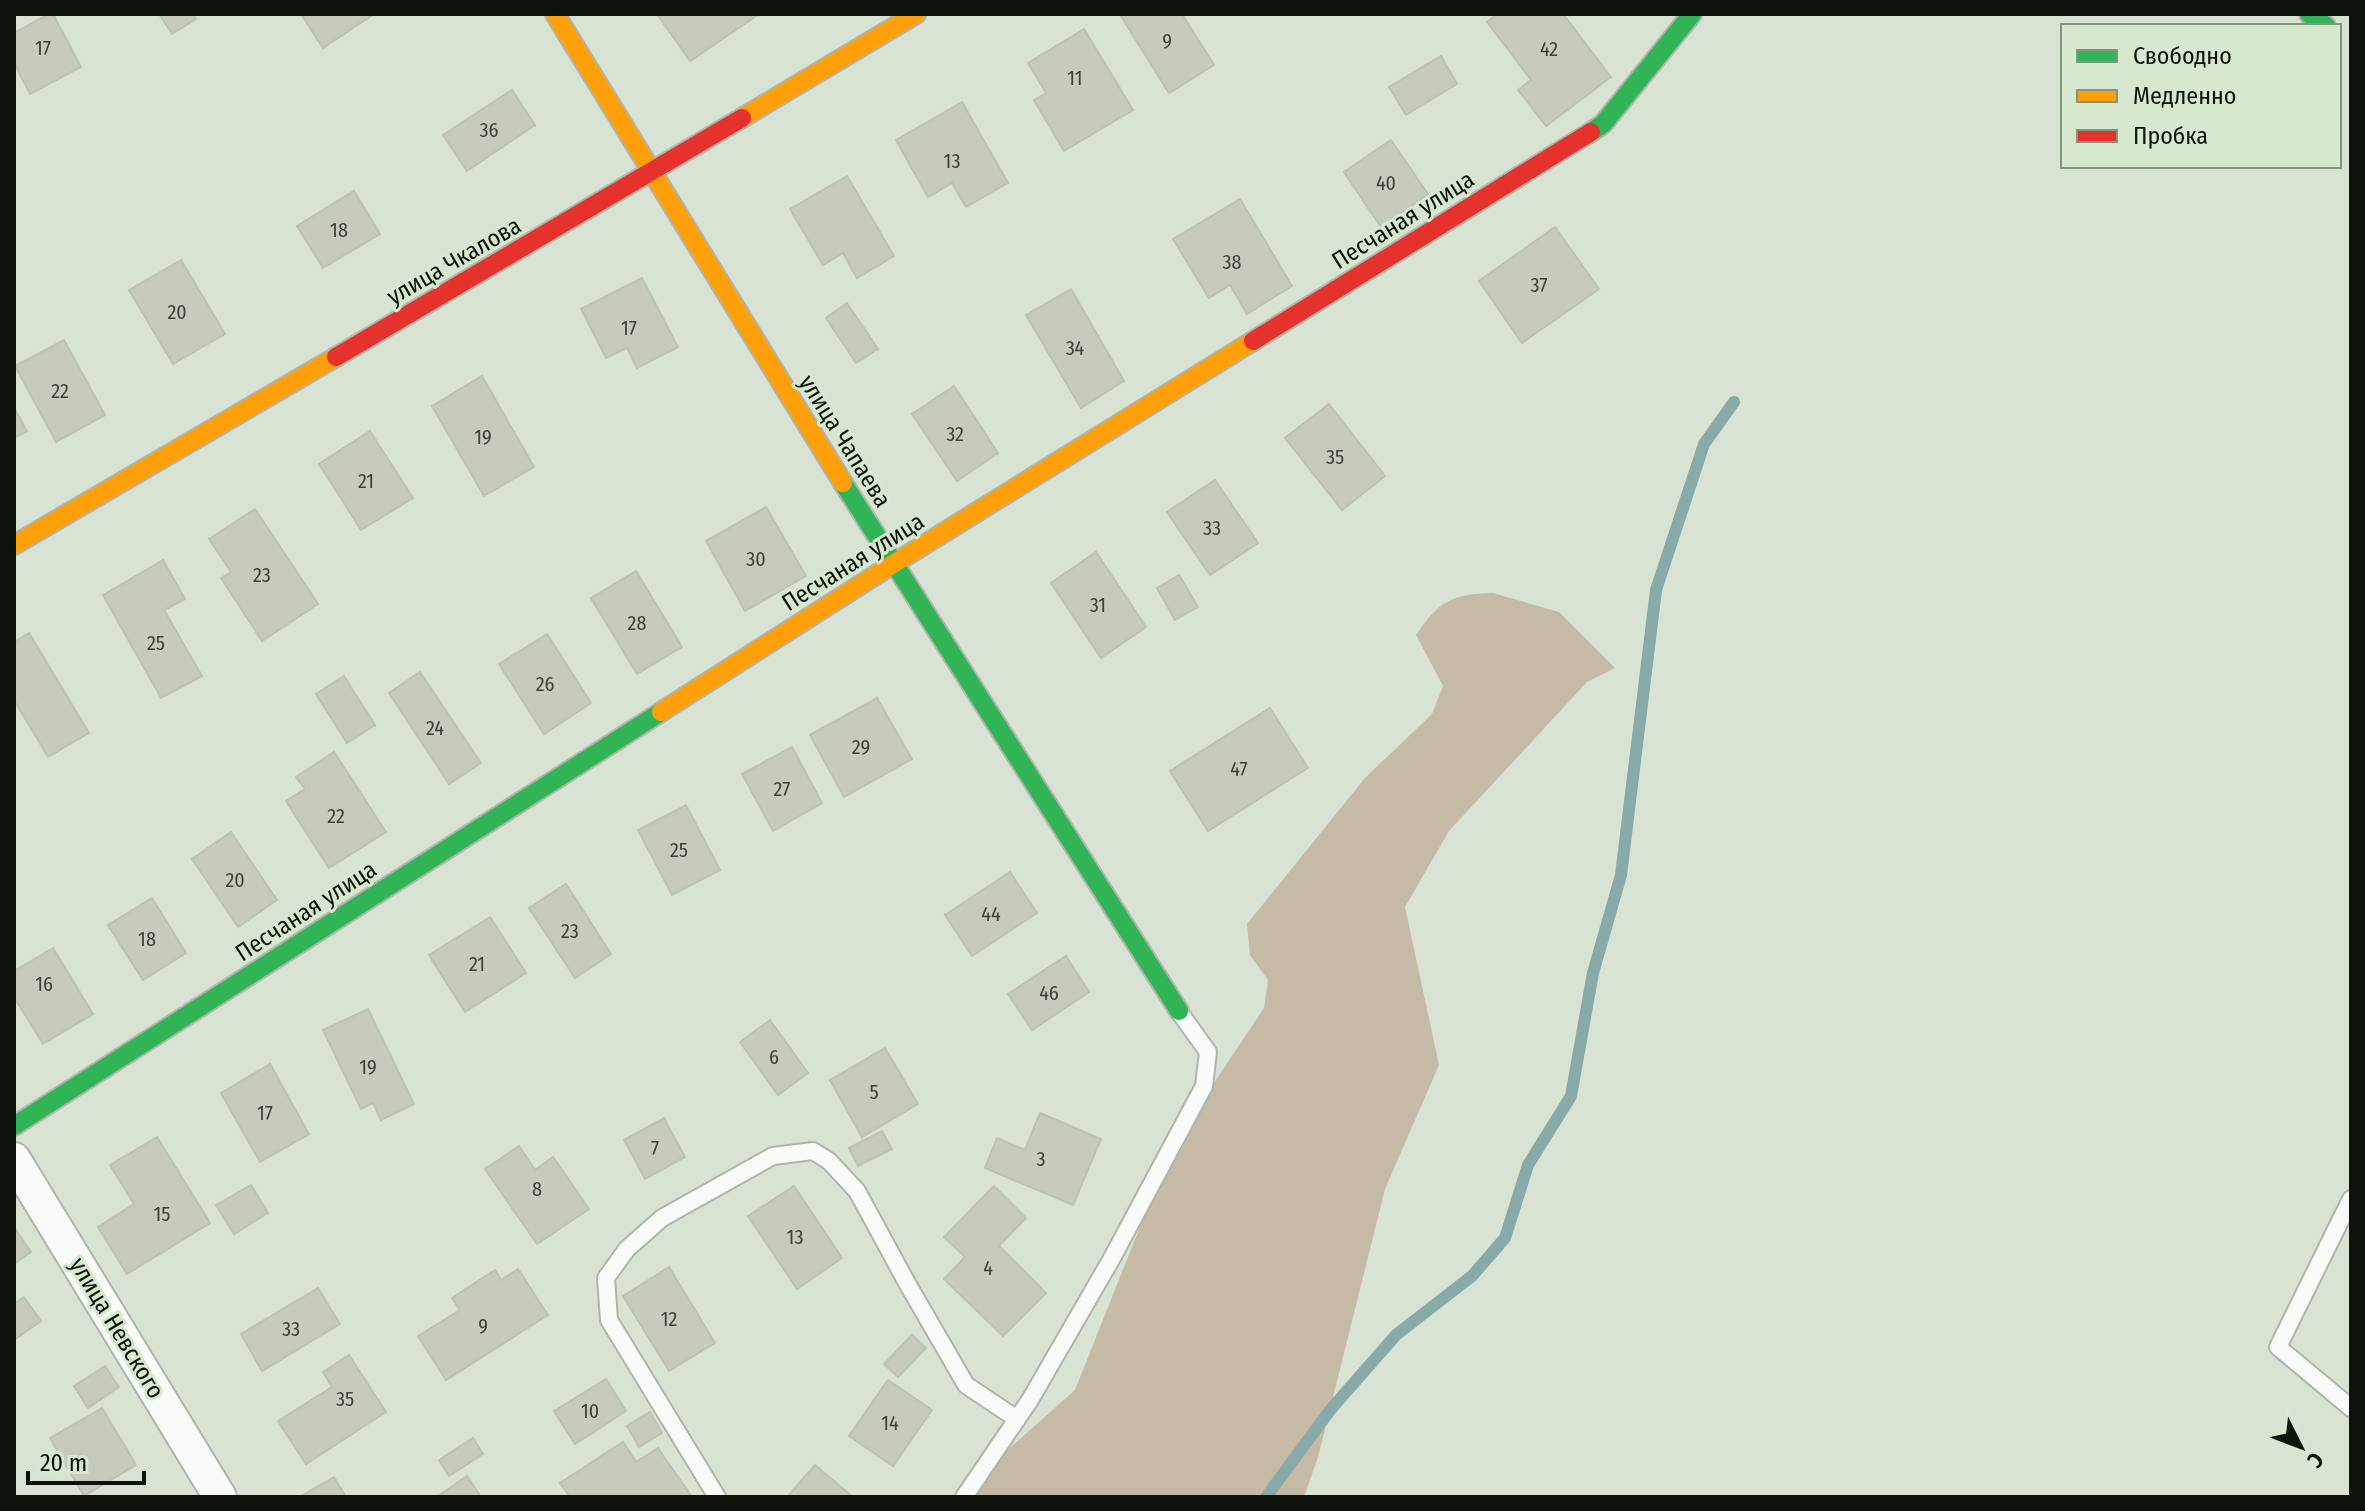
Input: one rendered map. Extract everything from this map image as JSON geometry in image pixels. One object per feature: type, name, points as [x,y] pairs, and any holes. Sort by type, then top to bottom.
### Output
[{"type":"street","name":"улица Чапаева","points":[[555,14],[650,174],[893,564],[1179,1011]]},
{"type":"street","name":"улица Чкалова","points":[[14,545],[650,174],[916,14]]},
{"type":"street","name":"Песчаная улица","points":[[14,1126],[893,564],[1603,124],[1692,14]]},
{"type":"street","name":"улица Невского","points":[[14,1159],[220,1497]]},
{"type":"lane","points":[[964,1497],[1017,1419],[1112,1258],[1204,1086],[1208,1052],[1179,1011]]},
{"type":"lane","points":[[717,1497],[609,1320],[606,1278],[627,1249],[662,1218],[773,1156],[813,1151],[829,1161],[857,1191],[966,1385],[1017,1419]]},
{"type":"lane","points":[[2349,1403],[2278,1347],[2351,1199]]},
{"type":"shaded area","points":[[1493,593],[1559,612],[1615,668],[1587,682],[1449,831],[1405,907],[1439,1065],[1385,1189],[1318,1457],[1304,1497],[960,1497],[977,1477],[1075,1390],[1173,1144],[1264,1008],[1268,980],[1250,955],[1247,924],[1365,778],[1432,714],[1443,686],[1416,635],[1432,614],[1448,602],[1467,595]]},
{"type":"building","points":[[53,14],[81,67],[30,94],[14,63],[14,33]]},
{"type":"building","points":[[159,14],[192,14],[196,19],[172,34]]},
{"type":"building","points":[[301,14],[374,14],[323,48]]},
{"type":"building","points":[[657,14],[759,14],[690,61]]},
{"type":"building","points":[[1182,14],[1214,65],[1169,93],[1121,16]]},
{"type":"building","points":[[1498,14],[1563,14],[1611,77],[1546,126],[1518,90],[1531,80],[1487,22]]},
{"type":"building","points":[[1084,29],[1133,110],[1064,151],[1034,100],[1046,93],[1028,63]]},
{"type":"building","points":[[1441,56],[1457,84],[1406,115],[1389,87]]},
{"type":"building","points":[[512,90],[535,125],[467,171],[443,135]]},
{"type":"building","points":[[962,102],[1008,183],[966,207],[952,183],[928,197],[896,140]]},
{"type":"building","points":[[1391,140],[1428,194],[1381,227],[1344,172]]},
{"type":"building","points":[[847,176],[894,256],[857,278],[843,253],[823,265],[790,209]]},
{"type":"building","points":[[354,191],[380,234],[323,268],[297,226]]},
{"type":"building","points":[[1240,199],[1292,286],[1247,314],[1230,285],[1209,298],[1173,239]]},
{"type":"building","points":[[1555,227],[1599,289],[1522,343],[1479,281]]},
{"type":"building","points":[[181,260],[225,334],[173,364],[129,290]]},
{"type":"building","points":[[642,278],[678,347],[637,368],[627,348],[606,358],[581,309]]},
{"type":"building","points":[[1071,289],[1124,381],[1081,408],[1026,315]]},
{"type":"building","points":[[847,303],[878,349],[856,363],[826,318]]},
{"type":"building","points":[[64,340],[105,415],[56,442],[15,366]]},
{"type":"building","points":[[482,376],[534,467],[484,496],[432,406]]},
{"type":"building","points":[[954,386],[998,453],[957,481],[912,414]]},
{"type":"building","points":[[1329,404],[1385,476],[1342,510],[1285,438]]},
{"type":"building","points":[[14,408],[27,431],[14,438]]},
{"type":"building","points":[[370,431],[413,498],[361,530],[319,464]]},
{"type":"building","points":[[1215,480],[1258,543],[1210,575],[1167,512]]},
{"type":"building","points":[[766,507],[806,576],[745,611],[706,541]]},
{"type":"building","points":[[255,509],[318,604],[262,641],[221,578],[231,572],[209,539]]},
{"type":"building","points":[[1096,552],[1146,627],[1101,658],[1051,583]]},
{"type":"building","points":[[163,560],[185,599],[164,610],[202,676],[161,698],[103,595]]},
{"type":"building","points":[[636,571],[682,647],[637,674],[591,598]]},
{"type":"building","points":[[1179,575],[1198,607],[1175,620],[1157,588]]},
{"type":"building","points":[[29,633],[89,733],[48,757],[14,700],[14,642]]},
{"type":"building","points":[[547,634],[591,703],[544,734],[499,664]]},
{"type":"building","points":[[420,672],[481,763],[449,784],[389,693]]},
{"type":"building","points":[[344,676],[375,725],[347,743],[316,694]]},
{"type":"building","points":[[877,698],[912,759],[844,797],[810,735]]},
{"type":"building","points":[[1270,708],[1308,768],[1208,831],[1170,771]]},
{"type":"building","points":[[792,747],[822,803],[773,831],[742,774]]},
{"type":"building","points":[[334,752],[386,832],[329,868],[286,801],[305,789],[296,777]]},
{"type":"building","points":[[686,805],[720,870],[672,895],[638,830]]},
{"type":"building","points":[[231,832],[277,900],[238,927],[192,859]]},
{"type":"building","points":[[1010,872],[1037,913],[972,956],[945,915]]},
{"type":"building","points":[[566,884],[611,954],[575,978],[529,908]]},
{"type":"building","points":[[152,898],[186,953],[143,980],[108,925]]},
{"type":"building","points":[[490,917],[526,973],[465,1012],[429,955]]},
{"type":"building","points":[[53,948],[93,1014],[43,1044],[14,997],[14,971]]},
{"type":"building","points":[[1066,956],[1089,992],[1032,1030],[1008,994]]},
{"type":"building","points":[[368,1009],[414,1104],[381,1120],[373,1103],[361,1109],[323,1030]]},
{"type":"building","points":[[770,1020],[808,1073],[778,1095],[740,1042]]},
{"type":"building","points":[[885,1048],[918,1104],[862,1137],[830,1080]]},
{"type":"building","points":[[270,1064],[309,1134],[260,1162],[221,1093]]},
{"type":"building","points":[[1040,1113],[1101,1139],[1073,1205],[985,1168],[997,1138],[1025,1150]]},
{"type":"building","points":[[664,1118],[685,1157],[645,1179],[624,1140]]},
{"type":"building","points":[[882,1131],[892,1149],[858,1166],[849,1148]]},
{"type":"building","points":[[157,1137],[210,1223],[127,1274],[98,1227],[134,1204],[110,1165]]},
{"type":"building","points":[[519,1146],[535,1170],[553,1157],[589,1209],[537,1244],[485,1169]]},
{"type":"building","points":[[251,1185],[268,1213],[234,1234],[216,1205]]},
{"type":"building","points":[[794,1186],[842,1258],[797,1289],[748,1216]]},
{"type":"building","points":[[994,1186],[1026,1218],[999,1246],[1046,1293],[1003,1336],[944,1279],[965,1257],[944,1237]]},
{"type":"building","points":[[14,1227],[31,1252],[14,1264]]},
{"type":"building","points":[[669,1267],[715,1343],[669,1371],[623,1296]]},
{"type":"building","points":[[518,1269],[548,1315],[446,1380],[418,1336],[460,1310],[452,1298],[495,1270],[501,1280]]},
{"type":"building","points":[[318,1288],[340,1324],[262,1371],[241,1334]]},
{"type":"building","points":[[24,1297],[41,1321],[14,1340],[14,1304]]},
{"type":"building","points":[[912,1335],[926,1348],[898,1377],[884,1364]]},
{"type":"building","points":[[349,1355],[386,1412],[306,1464],[278,1421],[332,1387],[323,1372]]},
{"type":"building","points":[[105,1366],[119,1387],[88,1408],[74,1386]]},
{"type":"building","points":[[606,1379],[626,1411],[575,1444],[554,1411]]},
{"type":"building","points":[[888,1380],[932,1410],[893,1466],[849,1436]]},
{"type":"building","points":[[102,1408],[136,1465],[84,1496],[50,1438]]},
{"type":"building","points":[[650,1412],[662,1433],[639,1447],[627,1426]]},
{"type":"building","points":[[473,1438],[483,1454],[449,1476],[439,1460]]},
{"type":"building","points":[[623,1442],[636,1462],[658,1448],[692,1497],[570,1497],[560,1483]]},
{"type":"building","points":[[815,1465],[853,1497],[787,1497]]},
{"type":"building","points":[[467,1476],[481,1497],[437,1497]]},
{"type":"building","points":[[334,1477],[346,1497],[300,1497]]},
{"type":"waterway","points":[[1266,1497],[1331,1409],[1396,1335],[1472,1276],[1505,1238],[1528,1165],[1571,1096],[1593,973],[1621,875],[1656,590],[1704,444],[1734,402]]},
{"type":"traffic: fast","points":[[1591,132],[1603,124],[1692,14]]},
{"type":"traffic: fast","points":[[2309,14],[2323,24]]},
{"type":"traffic: fast","points":[[843,483],[1179,1011]]},
{"type":"traffic: fast","points":[[14,1126],[661,712]]},
{"type":"traffic: slow","points":[[555,14],[843,483]]},
{"type":"traffic: slow","points":[[742,118],[916,14]]},
{"type":"traffic: slow","points":[[661,712],[1253,341]]},
{"type":"traffic: slow","points":[[14,545],[336,357]]},
{"type":"traffic: jam","points":[[336,357],[742,118]]},
{"type":"traffic: jam","points":[[1253,341],[1591,132]]}]
